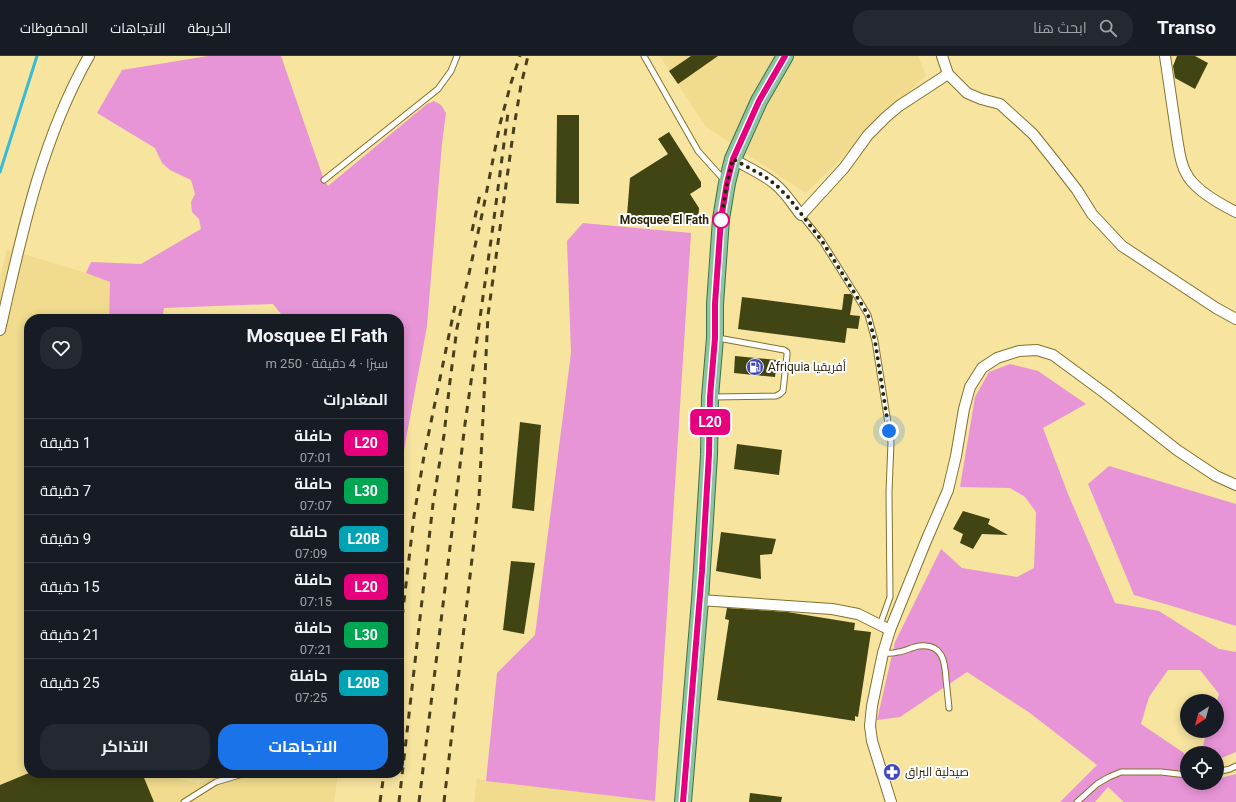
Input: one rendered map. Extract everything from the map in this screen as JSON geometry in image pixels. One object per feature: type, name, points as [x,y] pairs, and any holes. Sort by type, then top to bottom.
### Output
[{"type":"main road","points":[[684,802],[700,600],[709,454],[710,397],[715,338],[715,304],[721,219],[733,159],[759,101],[785,56]]},
{"type":"street","points":[[0,330],[16,260],[40,174],[67,98],[89,56]]},
{"type":"street","points":[[942,56],[948,74],[967,93],[981,99],[1000,104],[1033,134],[1058,165],[1092,214],[1122,246],[1216,308],[1236,319]]},
{"type":"street","points":[[1165,56],[1168,83],[1181,159],[1185,173],[1191,181],[1215,201],[1236,212]]},
{"type":"street","points":[[733,159],[764,176],[776,185],[789,198],[801,215],[844,168],[868,135],[886,117],[948,74]]},
{"type":"street","points":[[891,802],[872,741],[870,726],[872,706],[883,653],[890,630],[948,490],[956,456],[964,409],[970,387],[982,368],[997,358],[1019,351],[1037,350],[1053,355],[1178,450],[1216,476],[1236,485]]},
{"type":"street","points":[[700,600],[832,609],[858,614],[890,630]]},
{"type":"lane","points":[[324,180],[438,89],[451,71],[457,56]]},
{"type":"lane","points":[[644,56],[698,151],[727,183]]},
{"type":"lane","points":[[801,215],[822,241],[868,315],[875,341],[891,442],[889,492],[890,597],[880,624]]},
{"type":"lane","points":[[710,397],[776,396],[780,394],[783,391],[787,356],[787,352],[784,350],[715,338]]},
{"type":"lane","points":[[883,653],[898,652],[921,646],[929,646],[938,651],[945,662],[949,708]]},
{"type":"lane","points":[[1224,770],[1236,766]]},
{"type":"lane","points":[[1077,802],[1097,784],[1121,772],[1161,772],[1180,774]]},
{"type":"lane","points":[[184,802],[216,782],[229,778]]},
{"type":"shaded area","points":[[208,56],[281,56],[324,180],[328,186],[427,104],[434,101],[441,105],[446,113],[442,143],[427,326],[404,450],[404,314],[281,314],[273,304],[164,308],[163,314],[109,314],[110,282],[86,273],[91,262],[141,264],[201,229],[199,219],[192,212],[191,202],[195,194],[191,180],[170,170],[162,163],[155,148],[97,113],[122,70]]},
{"type":"shaded area","points":[[660,56],[918,56],[926,75],[806,193],[706,127]]},
{"type":"shaded area","points":[[583,223],[691,233],[655,801],[486,781],[497,673],[535,635],[571,353],[567,241]]},
{"type":"shaded area","points":[[7,249],[86,273],[110,282],[109,314],[24,314],[24,778],[174,778],[198,783],[210,778],[337,778],[334,802],[0,802],[0,279]]},
{"type":"shaded area","points":[[1010,364],[1038,371],[1086,404],[1043,428],[1068,494],[1115,603],[1159,611],[1219,649],[1236,652],[1236,752],[1224,757],[1224,746],[1203,745],[1205,738],[1224,738],[1224,694],[1219,694],[1200,670],[1168,670],[1149,697],[1141,724],[1180,750],[1180,790],[1224,790],[1224,777],[1236,774],[1236,802],[1124,802],[1108,787],[1095,802],[1060,802],[1097,765],[1030,713],[967,672],[900,717],[877,720],[895,642],[941,549],[962,568],[1017,577],[1034,568],[1036,512],[1025,497],[1010,488],[960,487],[975,397],[989,372]]},
{"type":"shaded area","points":[[1109,466],[1236,504],[1236,626],[1134,595],[1088,484]]},
{"type":"shaded area","points":[[477,779],[655,801],[657,802],[474,802]]},
{"type":"building","points":[[691,56],[718,56],[678,84],[669,71]]},
{"type":"building","points":[[1177,56],[1195,56],[1208,63],[1195,89],[1175,78],[1173,66]]},
{"type":"building","points":[[557,115],[579,115],[579,204],[556,203]]},
{"type":"building","name":"Mosquee El Fath","points":[[669,132],[701,182],[701,187],[690,194],[699,208],[698,225],[629,219],[627,215],[630,178],[668,154],[658,139]]},
{"type":"building","points":[[844,294],[851,294],[853,297],[850,315],[860,316],[858,329],[847,328],[845,343],[738,329],[742,297],[842,310]]},
{"type":"building","points":[[735,356],[777,360],[775,377],[734,373]]},
{"type":"building","points":[[520,422],[541,425],[534,511],[512,508]]},
{"type":"building","points":[[737,444],[782,450],[779,475],[734,469]]},
{"type":"building","points":[[963,511],[990,519],[988,524],[1008,535],[982,534],[973,549],[960,543],[963,534],[953,529]]},
{"type":"building","points":[[721,532],[776,539],[772,554],[760,555],[761,579],[716,571]]},
{"type":"building","points":[[511,561],[535,563],[524,634],[503,630]]},
{"type":"building","points":[[727,608],[787,612],[855,623],[854,630],[871,632],[858,717],[855,716],[855,721],[717,700],[729,620],[725,619]]},
{"type":"building","points":[[24,775],[24,778],[144,778],[154,802],[0,802],[0,785]]},
{"type":"building","points":[[750,793],[782,797],[781,802],[749,802]]},
{"type":"waterway","points":[[0,172],[37,56]]},
{"type":"railway","points":[[404,758],[433,504],[444,435],[457,328],[500,124],[520,56]]},
{"type":"railway","points":[[444,802],[479,498],[488,315],[514,127],[521,85],[528,56]]},
{"type":"railway","points":[[419,802],[465,424],[508,113]]},
{"type":"railway","points":[[472,231],[481,190]]},
{"type":"railway","points":[[404,601],[414,516],[424,456],[456,301]]},
{"type":"railway","points":[[380,802],[383,778]]},
{"type":"railway","points":[[399,802],[402,778]]},
{"type":"bus line","name":"L20","points":[[683,802],[702,571],[709,454],[710,397],[715,338],[715,304],[721,219],[733,159],[759,101],[785,56]]},
{"type":"place","name":"Mosquee El Fath","points":[[721,220]]},
{"type":"place","name":"Afriquia أفريقيا","points":[[755,367]]},
{"type":"place","name":"صيدلية البراق","points":[[892,772]]},
{"type":"route","points":[[721,220],[727,183],[733,159],[764,176],[789,198],[822,241],[868,315],[875,341],[889,431]]}]
